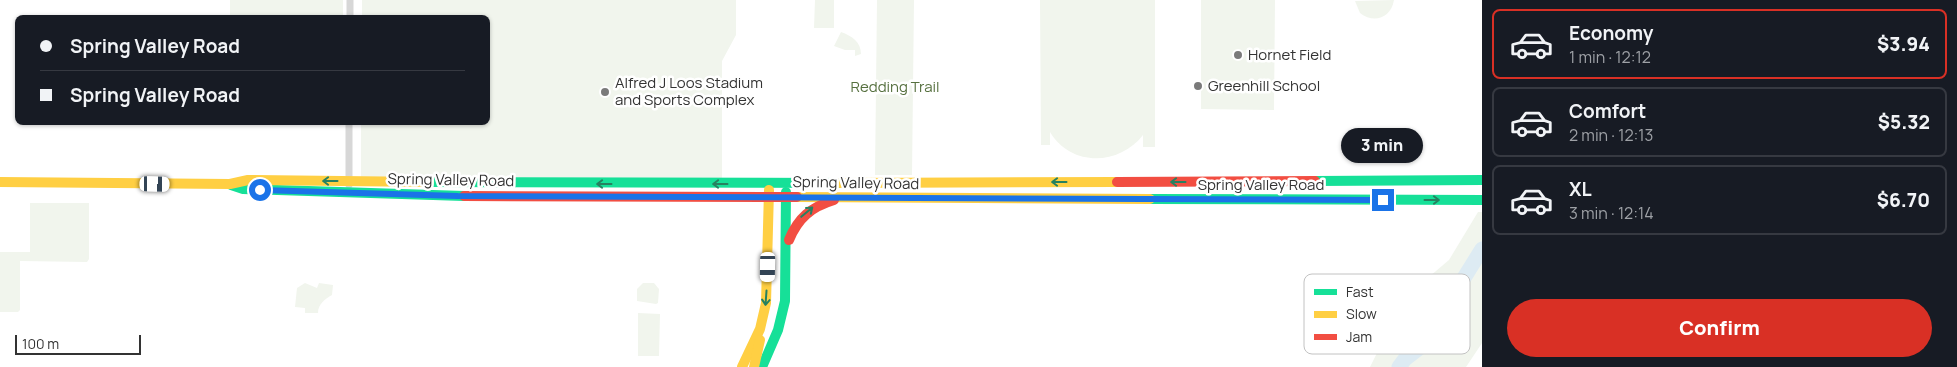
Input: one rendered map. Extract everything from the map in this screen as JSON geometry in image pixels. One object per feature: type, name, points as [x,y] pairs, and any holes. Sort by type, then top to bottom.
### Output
[{"type":"main road","name":"Spring Valley Road","points":[[0,182],[230,184],[248,180],[769,184],[969,181],[1482,180]]},
{"type":"main road","points":[[762,367],[778,330],[785,301],[787,248],[786,183]]},
{"type":"main road","points":[[931,183],[931,199]]},
{"type":"main road","name":"Spring Valley Road","points":[[230,184],[243,189],[349,194],[931,199],[1482,200]]},
{"type":"main road","points":[[754,367],[766,303],[769,184]]},
{"type":"main road","points":[[787,248],[796,223],[803,214],[813,207],[845,197]]},
{"type":"main road","points":[[742,367],[760,329]]},
{"type":"street","points":[[350,0],[350,15]]},
{"type":"street","points":[[349,125],[349,194]]},
{"type":"green space","points":[[230,0],[343,0],[343,15],[230,15]]},
{"type":"green space","name":"Alfred J Loos Stadium and Sports Complex","points":[[362,0],[736,0],[736,35],[722,61],[722,181],[361,177],[361,125],[490,125],[490,15],[362,15]]},
{"type":"green space","points":[[815,0],[834,0],[834,28],[814,28]]},
{"type":"green space","name":"Redding Trail","points":[[877,0],[914,0],[912,175],[875,175]]},
{"type":"green space","points":[[1040,0],[1155,0],[1155,147],[1143,147],[1143,135],[1121,153],[1109,157],[1082,157],[1070,152],[1050,132],[1050,145],[1041,145]]},
{"type":"green space","name":"Hornet Field","points":[[1201,0],[1275,0],[1274,110],[1201,109]]},
{"type":"green space","points":[[1394,0],[1386,15],[1376,18],[1360,13],[1355,1]]},
{"type":"green space","points":[[841,32],[855,40],[861,50],[861,54],[855,56],[855,50],[845,50],[834,46]]},
{"type":"green space","points":[[30,203],[89,203],[89,259],[87,262],[20,261],[20,310],[18,312],[0,312],[0,252],[30,252]]},
{"type":"green space","points":[[1478,212],[1482,212],[1482,343],[1466,367],[1370,367],[1376,354],[1470,354],[1470,274],[1432,274],[1449,260]]},
{"type":"green space","points":[[305,283],[317,288],[319,283],[333,285],[332,295],[324,300],[318,313],[305,313],[305,308],[295,307],[297,288]]},
{"type":"green space","points":[[643,283],[654,283],[659,289],[658,303],[637,301],[637,289]]},
{"type":"green space","points":[[638,313],[660,314],[659,356],[638,356]]},
{"type":"waterway","points":[[1466,274],[1482,249]]},
{"type":"waterway","points":[[1399,367],[1411,354]]},
{"type":"traffic: fast","points":[[1315,181],[1482,180]]},
{"type":"traffic: fast","points":[[429,182],[840,183]]},
{"type":"traffic: fast","points":[[231,185],[243,189],[464,196]]},
{"type":"traffic: fast","points":[[762,367],[778,330],[785,301],[786,192]]},
{"type":"traffic: fast","points":[[1150,199],[1482,200]]},
{"type":"traffic: slow","points":[[0,182],[230,184],[248,180],[429,182]]},
{"type":"traffic: slow","points":[[840,183],[1117,182]]},
{"type":"traffic: slow","points":[[742,367],[760,329],[766,303],[769,190]]},
{"type":"traffic: slow","points":[[797,197],[1150,199]]},
{"type":"traffic: slow","points":[[754,367],[760,340]]},
{"type":"traffic: jam","points":[[1117,182],[1315,181]]},
{"type":"traffic: jam","points":[[464,196],[797,197]]},
{"type":"traffic: jam","points":[[789,240],[797,225],[806,214],[834,200]]},
{"type":"place","name":"Hornet Field","points":[[1238,55]]},
{"type":"place","name":"Greenhill School","points":[[1198,86]]},
{"type":"place","name":"Alfred J Loos Stadium and Sports Complex","points":[[605,92]]},
{"type":"route","points":[[260,190],[458,196],[1383,200]]}]
